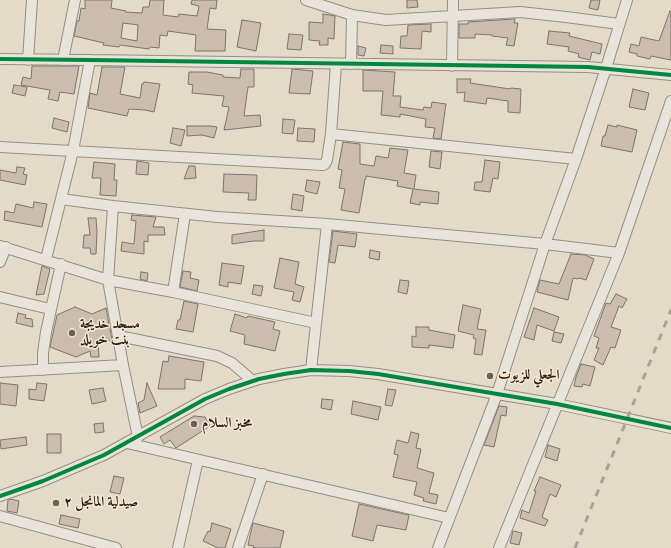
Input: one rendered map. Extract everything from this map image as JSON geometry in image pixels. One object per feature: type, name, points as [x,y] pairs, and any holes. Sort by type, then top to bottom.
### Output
[{"type":"street","points":[[28,60],[32,0]]},
{"type":"street","points":[[63,60],[75,0]]},
{"type":"street","points":[[306,0],[352,15],[386,20],[520,12],[566,16],[619,24]]},
{"type":"street","points":[[452,66],[453,0]]},
{"type":"street","points":[[438,548],[496,394],[545,244],[576,159],[627,0]]},
{"type":"street","points":[[351,64],[352,15]]},
{"type":"street","points":[[0,60],[606,68],[671,75]]},
{"type":"street","points":[[46,260],[73,151],[90,60]]},
{"type":"street","points":[[0,147],[323,165],[327,160],[331,134],[336,64]]},
{"type":"street","points":[[499,548],[619,253],[671,101]]},
{"type":"street","points":[[331,134],[576,159]]},
{"type":"street","points":[[61,199],[185,214],[327,224],[545,244],[619,253]]},
{"type":"street","points":[[113,206],[108,280],[123,365],[138,437]]},
{"type":"street","points":[[173,292],[185,214]]},
{"type":"street","points":[[311,370],[327,224]]},
{"type":"street","points":[[0,262],[3,246],[108,280],[173,292],[316,323]]},
{"type":"street","points":[[42,370],[43,353],[50,309],[60,264]]},
{"type":"street","points":[[0,297],[50,309]]},
{"type":"street","points":[[119,336],[217,356],[232,363],[253,381]]},
{"type":"street","points":[[0,372],[123,365]]},
{"type":"street","points":[[0,496],[50,478],[104,455],[205,400],[229,389],[253,381],[311,370],[349,371],[378,374],[557,404],[671,428]]},
{"type":"street","points":[[127,443],[449,518]]},
{"type":"street","points":[[178,548],[198,460]]},
{"type":"street","points":[[238,548],[263,474]]},
{"type":"street","points":[[0,516],[116,548]]},
{"type":"building","points":[[85,0],[112,0],[111,8],[126,11],[125,12],[142,13],[143,7],[149,7],[150,0],[164,0],[163,15],[178,17],[179,14],[197,16],[199,6],[191,4],[192,0],[217,0],[216,9],[210,8],[207,29],[226,30],[225,51],[195,51],[196,35],[168,31],[167,36],[160,35],[159,48],[150,47],[149,49],[120,45],[119,47],[103,45],[104,43],[74,36],[77,21],[79,21],[81,8],[85,9]],"holes":[[[123,23],[138,25],[137,41],[121,38]]]},
{"type":"building","points":[[407,0],[417,0],[418,7],[407,8]]},
{"type":"building","points":[[591,0],[600,0],[598,10],[589,8]]},
{"type":"building","points":[[670,11],[671,60],[651,56],[650,59],[637,56],[637,54],[629,52],[631,44],[639,46],[641,37],[659,41]]},
{"type":"building","points":[[323,14],[335,16],[334,39],[328,38],[328,45],[319,45],[320,41],[309,40],[309,22],[323,23]]},
{"type":"building","points":[[515,19],[514,23],[518,23],[514,46],[506,45],[508,38],[492,35],[475,34],[475,38],[459,38],[459,24]]},
{"type":"building","points":[[242,20],[261,23],[256,51],[237,47]]},
{"type":"building","points":[[431,24],[431,32],[422,31],[421,49],[400,48],[401,36],[407,36],[408,25]]},
{"type":"building","points":[[549,31],[570,33],[569,36],[602,44],[600,54],[592,52],[590,60],[578,57],[579,54],[568,51],[569,47],[547,44]]},
{"type":"building","points":[[289,34],[303,35],[301,50],[287,49]]},
{"type":"building","points":[[381,45],[393,46],[393,54],[380,53]]},
{"type":"building","points":[[358,46],[366,48],[364,56],[358,55]]},
{"type":"building","points":[[32,66],[79,66],[74,94],[60,92],[58,101],[48,99],[50,90],[21,85],[23,77],[31,79]]},
{"type":"building","points":[[102,67],[125,67],[120,94],[140,98],[142,84],[144,82],[160,84],[154,112],[129,109],[127,116],[88,108],[90,93],[97,95]]},
{"type":"building","points":[[241,69],[254,69],[254,87],[248,87],[244,116],[260,115],[261,126],[224,130],[229,107],[222,106],[224,96],[192,93],[193,85],[188,84],[189,72],[207,72],[223,75],[223,77],[240,78]]},
{"type":"building","points":[[292,69],[313,71],[310,94],[289,93]]},
{"type":"building","points":[[363,70],[395,72],[393,96],[401,96],[400,107],[423,110],[424,107],[431,108],[432,102],[446,104],[441,139],[433,138],[435,128],[425,127],[426,119],[400,114],[400,117],[381,115],[383,91],[363,91]]},
{"type":"building","points":[[457,79],[471,79],[470,83],[510,89],[521,89],[520,113],[508,112],[508,101],[487,98],[486,104],[464,101],[465,92],[457,93]]},
{"type":"building","points":[[14,85],[27,87],[25,96],[12,93]]},
{"type":"building","points":[[633,89],[649,93],[645,110],[629,107]]},
{"type":"building","points":[[54,118],[69,122],[67,132],[52,128]]},
{"type":"building","points":[[283,119],[295,120],[293,134],[282,133]]},
{"type":"building","points":[[608,125],[617,127],[617,125],[637,130],[632,152],[601,146],[603,136],[605,136]]},
{"type":"building","points":[[187,126],[217,127],[214,138],[202,135],[187,136]]},
{"type":"building","points":[[173,128],[185,130],[181,146],[170,143]]},
{"type":"building","points":[[298,128],[315,129],[314,142],[297,141]]},
{"type":"building","points":[[343,142],[360,144],[360,164],[374,166],[376,156],[388,158],[390,148],[408,150],[404,173],[416,175],[414,189],[439,192],[438,204],[420,202],[420,205],[410,203],[413,189],[397,186],[398,181],[366,176],[359,213],[341,210],[345,189],[339,188],[342,170],[338,169]]},
{"type":"building","points":[[431,151],[442,152],[440,169],[429,167]]},
{"type":"building","points":[[485,160],[500,162],[498,179],[493,178],[490,192],[474,190],[475,182],[482,182]]},
{"type":"building","points":[[137,161],[149,163],[148,175],[136,174]]},
{"type":"building","points":[[94,162],[115,164],[114,180],[117,180],[116,196],[100,195],[101,178],[92,178]]},
{"type":"building","points":[[189,166],[195,166],[196,178],[184,179]]},
{"type":"building","points":[[17,167],[25,168],[23,174],[27,175],[25,185],[0,180],[0,170],[16,173]]},
{"type":"building","points":[[224,174],[257,175],[256,200],[248,200],[249,193],[223,192]]},
{"type":"building","points":[[307,180],[320,182],[317,194],[305,191]]},
{"type":"building","points":[[293,194],[304,196],[302,211],[291,209]]},
{"type":"building","points":[[34,202],[47,204],[42,227],[4,220],[5,211],[14,213],[16,204],[33,208]]},
{"type":"building","points":[[132,215],[156,217],[153,227],[164,227],[165,235],[148,235],[148,242],[144,241],[144,254],[121,251],[122,242],[134,244],[136,221],[131,220]]},
{"type":"building","points":[[88,218],[96,218],[96,254],[91,254],[90,248],[83,248],[84,235],[90,235]]},
{"type":"building","points":[[264,230],[264,241],[232,244],[232,235]]},
{"type":"building","points":[[333,231],[357,234],[355,247],[338,245],[335,263],[329,262]]},
{"type":"building","points":[[370,250],[380,252],[379,260],[369,258]]},
{"type":"building","points":[[571,254],[585,255],[594,259],[586,280],[573,278],[568,300],[537,292],[540,280],[559,284]]},
{"type":"building","points":[[280,258],[299,262],[295,284],[304,287],[300,302],[292,300],[294,292],[274,288]]},
{"type":"building","points":[[222,263],[244,266],[241,284],[228,282],[228,287],[219,285]]},
{"type":"building","points":[[42,266],[50,269],[44,294],[36,295]]},
{"type":"building","points":[[183,271],[191,272],[190,278],[199,280],[197,291],[180,287]]},
{"type":"building","points":[[141,272],[148,273],[147,281],[140,279]]},
{"type":"building","points":[[400,280],[409,281],[407,294],[398,292]]},
{"type":"building","points":[[254,285],[263,286],[261,296],[252,294]]},
{"type":"building","points":[[616,294],[627,299],[622,308],[619,306],[611,327],[621,330],[615,348],[611,347],[603,365],[594,360],[599,348],[596,348],[599,338],[594,336],[606,303],[610,304]]},
{"type":"building","points":[[184,301],[198,304],[193,332],[176,329],[178,320],[180,320]]},
{"type":"building","points":[[463,305],[481,309],[477,329],[486,330],[482,355],[474,354],[476,339],[473,338],[474,335],[458,331]]},
{"type":"building","points":[[75,307],[92,314],[106,308],[112,340],[98,342],[99,357],[91,357],[90,351],[76,357],[50,347],[57,315]]},
{"type":"building","points":[[534,308],[559,317],[554,331],[537,325],[534,340],[524,337]]},
{"type":"building","points":[[18,313],[26,315],[25,318],[32,319],[33,327],[16,323]]},
{"type":"building","points":[[235,314],[247,318],[248,316],[275,322],[273,329],[280,331],[275,351],[244,344],[245,335],[230,331]]},
{"type":"building","points":[[416,327],[429,327],[429,330],[455,335],[453,348],[429,345],[429,348],[412,347],[412,336],[416,337]]},
{"type":"building","points":[[554,332],[564,334],[561,343],[552,341]]},
{"type":"building","points":[[169,356],[204,362],[201,381],[185,379],[185,389],[158,389],[163,361],[168,362]]},
{"type":"building","points":[[581,364],[595,367],[590,386],[583,384],[582,387],[574,386]]},
{"type":"building","points":[[0,383],[18,385],[16,406],[0,404]]},
{"type":"building","points":[[37,383],[47,384],[44,401],[29,399],[29,389],[36,390]]},
{"type":"building","points":[[147,383],[157,406],[140,413],[138,403],[144,400]]},
{"type":"building","points":[[103,388],[106,401],[92,404],[89,390]]},
{"type":"building","points":[[388,389],[396,390],[392,406],[385,405]]},
{"type":"building","points":[[322,399],[333,400],[331,410],[321,408]]},
{"type":"building","points":[[353,401],[381,407],[378,420],[351,414]]},
{"type":"building","points":[[499,406],[507,407],[506,416],[501,415],[494,447],[484,445]]},
{"type":"building","points":[[194,416],[205,417],[210,426],[176,448],[170,440],[164,444],[160,437]]},
{"type":"building","points":[[103,423],[104,432],[95,433],[94,424]]},
{"type":"building","points":[[411,432],[419,434],[416,448],[421,449],[417,468],[434,473],[429,493],[438,495],[436,504],[423,501],[424,498],[414,495],[417,482],[393,477],[398,455],[394,454],[397,440],[408,443]]},
{"type":"building","points":[[47,434],[61,434],[61,453],[47,453]]},
{"type":"building","points":[[26,437],[27,445],[1,449],[0,440]]},
{"type":"building","points":[[548,445],[560,449],[557,461],[545,457]]},
{"type":"building","points":[[114,476],[124,478],[120,494],[110,492]]},
{"type":"building","points":[[540,477],[561,485],[556,497],[550,494],[542,517],[548,520],[545,526],[520,518],[522,510],[529,513],[536,491],[534,491]]},
{"type":"building","points":[[8,500],[19,501],[17,513],[7,511]]},
{"type":"building","points":[[359,504],[409,515],[406,530],[377,525],[373,541],[352,536]]},
{"type":"building","points":[[61,515],[80,519],[78,528],[59,524]]},
{"type":"building","points":[[212,523],[231,529],[225,548],[218,548],[203,541],[208,531],[210,532]]},
{"type":"building","points":[[253,523],[284,531],[280,548],[253,548],[254,546],[248,545]]},
{"type":"building","points":[[513,531],[522,533],[519,545],[510,543]]},
{"type":"railway","points":[[575,548],[671,310]]},
{"type":"cycle path","points":[[0,59],[588,67],[671,75]]},
{"type":"cycle path","points":[[0,496],[43,481],[104,455],[205,399],[229,389],[259,379],[311,370],[349,371],[378,374],[557,404],[671,428]]},
{"type":"place","name":"مسجد خديجة بنت خويلد","points":[[72,333]]},
{"type":"place","name":"الجعلي للزيوت","points":[[490,376]]},
{"type":"place","name":"مخبز السلام","points":[[194,424]]},
{"type":"place","name":"صيدلية المانجل ٢","points":[[56,503]]}]
